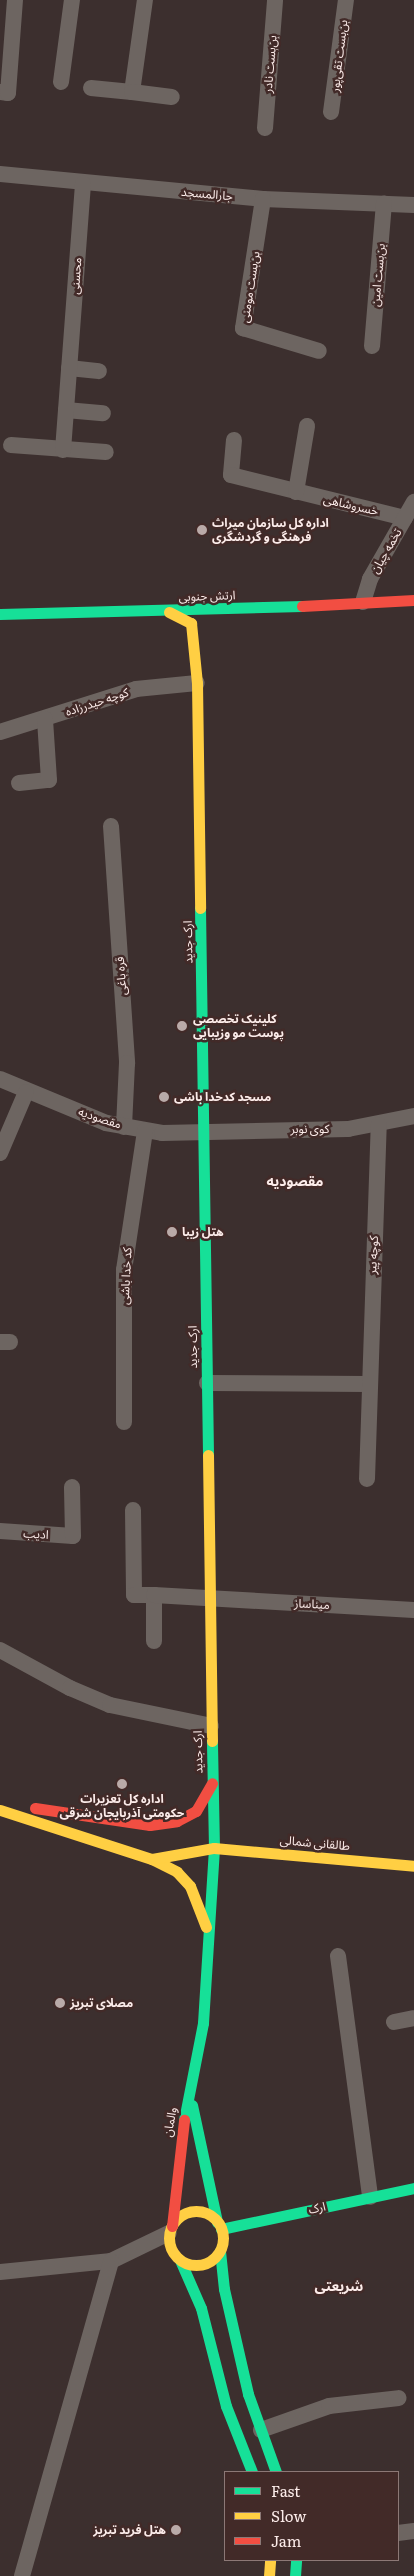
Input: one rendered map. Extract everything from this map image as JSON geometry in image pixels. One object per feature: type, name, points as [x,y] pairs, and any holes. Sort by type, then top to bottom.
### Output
[{"type":"main road","name":"ارتش جنوبی","points":[[0,614],[168,612],[414,600]]},
{"type":"main road","points":[[168,612],[187,620],[194,632]]},
{"type":"main road","name":"ارتش جنوبی","points":[[194,632],[210,618],[345,616]]},
{"type":"main road","name":"ارک جدید","points":[[189,2094],[203,2023],[210,1945],[214,1848],[207,1383],[206,1132],[197,683],[194,632]]},
{"type":"main road","points":[[0,1804],[150,1825],[177,1821],[196,1811],[212,1783]]},
{"type":"main road","points":[[0,1810],[152,1859],[177,1872],[190,1886],[200,1906],[210,1945]]},
{"type":"main road","name":"طالقانی شمالی","points":[[152,1859],[214,1848],[414,1866]]},
{"type":"main road","name":"والمان","points":[[189,2094],[219,2225]]},
{"type":"main road","name":"والمان","points":[[171,2229],[180,2137],[189,2094]]},
{"type":"main road","name":"ارک","points":[[219,2225],[414,2188]]},
{"type":"main road","points":[[252,2471],[226,2406],[201,2308],[180,2260],[171,2248],[171,2229],[182,2215],[197,2211],[219,2225],[220,2251],[230,2318],[248,2394],[276,2471]]},
{"type":"main road","points":[[180,2260],[202,2265],[220,2251]]},
{"type":"main road","points":[[269,2576],[270,2561]]},
{"type":"main road","points":[[295,2576],[296,2561]]},
{"type":"street","points":[[0,92],[8,93],[15,0]]},
{"type":"street","points":[[61,82],[72,0]]},
{"type":"street","points":[[132,92],[145,0]]},
{"type":"street","name":"بن‌بست نادر","points":[[264,128],[275,0]]},
{"type":"street","name":"بن‌بست تقی‌پور","points":[[331,112],[346,0]]},
{"type":"street","points":[[91,88],[172,97]]},
{"type":"street","name":"جارالمسجد","points":[[0,174],[83,184],[264,199],[414,204]]},
{"type":"street","name":"محسنی","points":[[63,450],[83,184]]},
{"type":"street","name":"بن‌بست مومنی","points":[[264,199],[243,328],[319,351]]},
{"type":"street","name":"بن‌بست امین","points":[[372,346],[384,204]]},
{"type":"street","points":[[69,368],[98,371]]},
{"type":"street","points":[[66,410],[103,413]]},
{"type":"street","points":[[296,492],[307,426]]},
{"type":"street","name":"خسروشاهی","points":[[234,440],[231,475],[406,518]]},
{"type":"street","points":[[11,445],[106,452]]},
{"type":"street","name":"تخمه چیان","points":[[362,602],[370,579],[414,502]]},
{"type":"street","name":"کوچه حیدرزاده","points":[[0,732],[136,689],[197,683]]},
{"type":"street","points":[[19,783],[49,780],[45,719]]},
{"type":"street","name":"قره باغی","points":[[111,826],[127,1063],[124,1127]]},
{"type":"street","name":"مقصودیه","points":[[0,1079],[26,1092],[124,1127],[145,1130],[206,1132]]},
{"type":"street","points":[[0,1153],[26,1092]]},
{"type":"street","name":"کوی نوبر","points":[[206,1132],[379,1125],[414,1116]]},
{"type":"street","name":"کوچه پیر","points":[[366,1479],[367,1384],[379,1125]]},
{"type":"street","name":"کد خدا باشی","points":[[124,1422],[124,1270],[145,1130]]},
{"type":"street","points":[[207,1383],[367,1384]]},
{"type":"street","name":"ادیب","points":[[0,1531],[73,1536],[72,1487]]},
{"type":"street","name":"میناساز","points":[[133,1510],[134,1595],[414,1610]]},
{"type":"street","points":[[154,1595],[154,1641]]},
{"type":"street","points":[[0,1650],[70,1688],[110,1705],[211,1726]]},
{"type":"street","points":[[338,1956],[370,2197]]},
{"type":"street","points":[[394,2022],[414,2018]]},
{"type":"street","points":[[0,2272],[111,2261],[171,2229]]},
{"type":"street","points":[[22,2576],[111,2261]]},
{"type":"street","points":[[261,2430],[329,2406],[399,2398]]},
{"type":"street","points":[[399,2534],[414,2531]]},
{"type":"traffic: fast","points":[[0,614],[302,606]]},
{"type":"traffic: fast","points":[[200,908],[208,1455]]},
{"type":"traffic: fast","points":[[184,2120],[203,2023],[214,1848],[212,1741]]},
{"type":"traffic: fast","points":[[192,2105],[217,2222]]},
{"type":"traffic: fast","points":[[221,2229],[414,2188]]},
{"type":"traffic: fast","points":[[220,2251],[224,2289],[248,2394],[276,2471]]},
{"type":"traffic: fast","points":[[180,2260],[201,2308],[226,2406],[252,2471]]},
{"type":"traffic: fast","points":[[295,2576],[296,2561]]},
{"type":"traffic: slow","points":[[169,612],[191,623],[197,683],[200,908]]},
{"type":"traffic: slow","points":[[208,1455],[212,1741]]},
{"type":"traffic: slow","points":[[0,1810],[152,1859],[177,1872],[190,1886],[206,1927]]},
{"type":"traffic: slow","points":[[152,1859],[214,1848],[414,1866]]},
{"type":"traffic: slow","points":[[196,2211],[206,2213],[215,2219],[221,2228],[223,2238],[221,2248],[215,2257],[206,2263],[196,2265],[186,2263],[177,2257],[171,2248],[169,2238],[171,2228],[177,2219],[186,2213],[196,2211]]},
{"type":"traffic: slow","points":[[269,2576],[270,2561]]},
{"type":"traffic: jam","points":[[302,606],[414,600]]},
{"type":"traffic: jam","points":[[35,1808],[150,1825],[177,1821],[196,1811],[212,1783]]},
{"type":"traffic: jam","points":[[172,2226],[184,2120]]},
{"type":"place","name":"اداره کل سازمان میراث فرهنگی و گردشگری","points":[[202,530]]},
{"type":"place","name":"کلینیک تخصصی پوست مو وزیبایی","points":[[182,1026]]},
{"type":"place","name":"مسجد کدخدا باشی","points":[[164,1097]]},
{"type":"place","name":"هتل زیبا","points":[[172,1232]]},
{"type":"place","name":"اداره کل تعزیرات حکومتی آذربایجان شرقی","points":[[122,1784]]},
{"type":"place","name":"مصلای تبریز","points":[[60,2003]]},
{"type":"place","name":"هتل فرید تبریز","points":[[176,2530]]},
{"type":"district","name":"مقصودیه","points":[[295,1180]]},
{"type":"district","name":"شریعتی","points":[[339,2285]]}]
